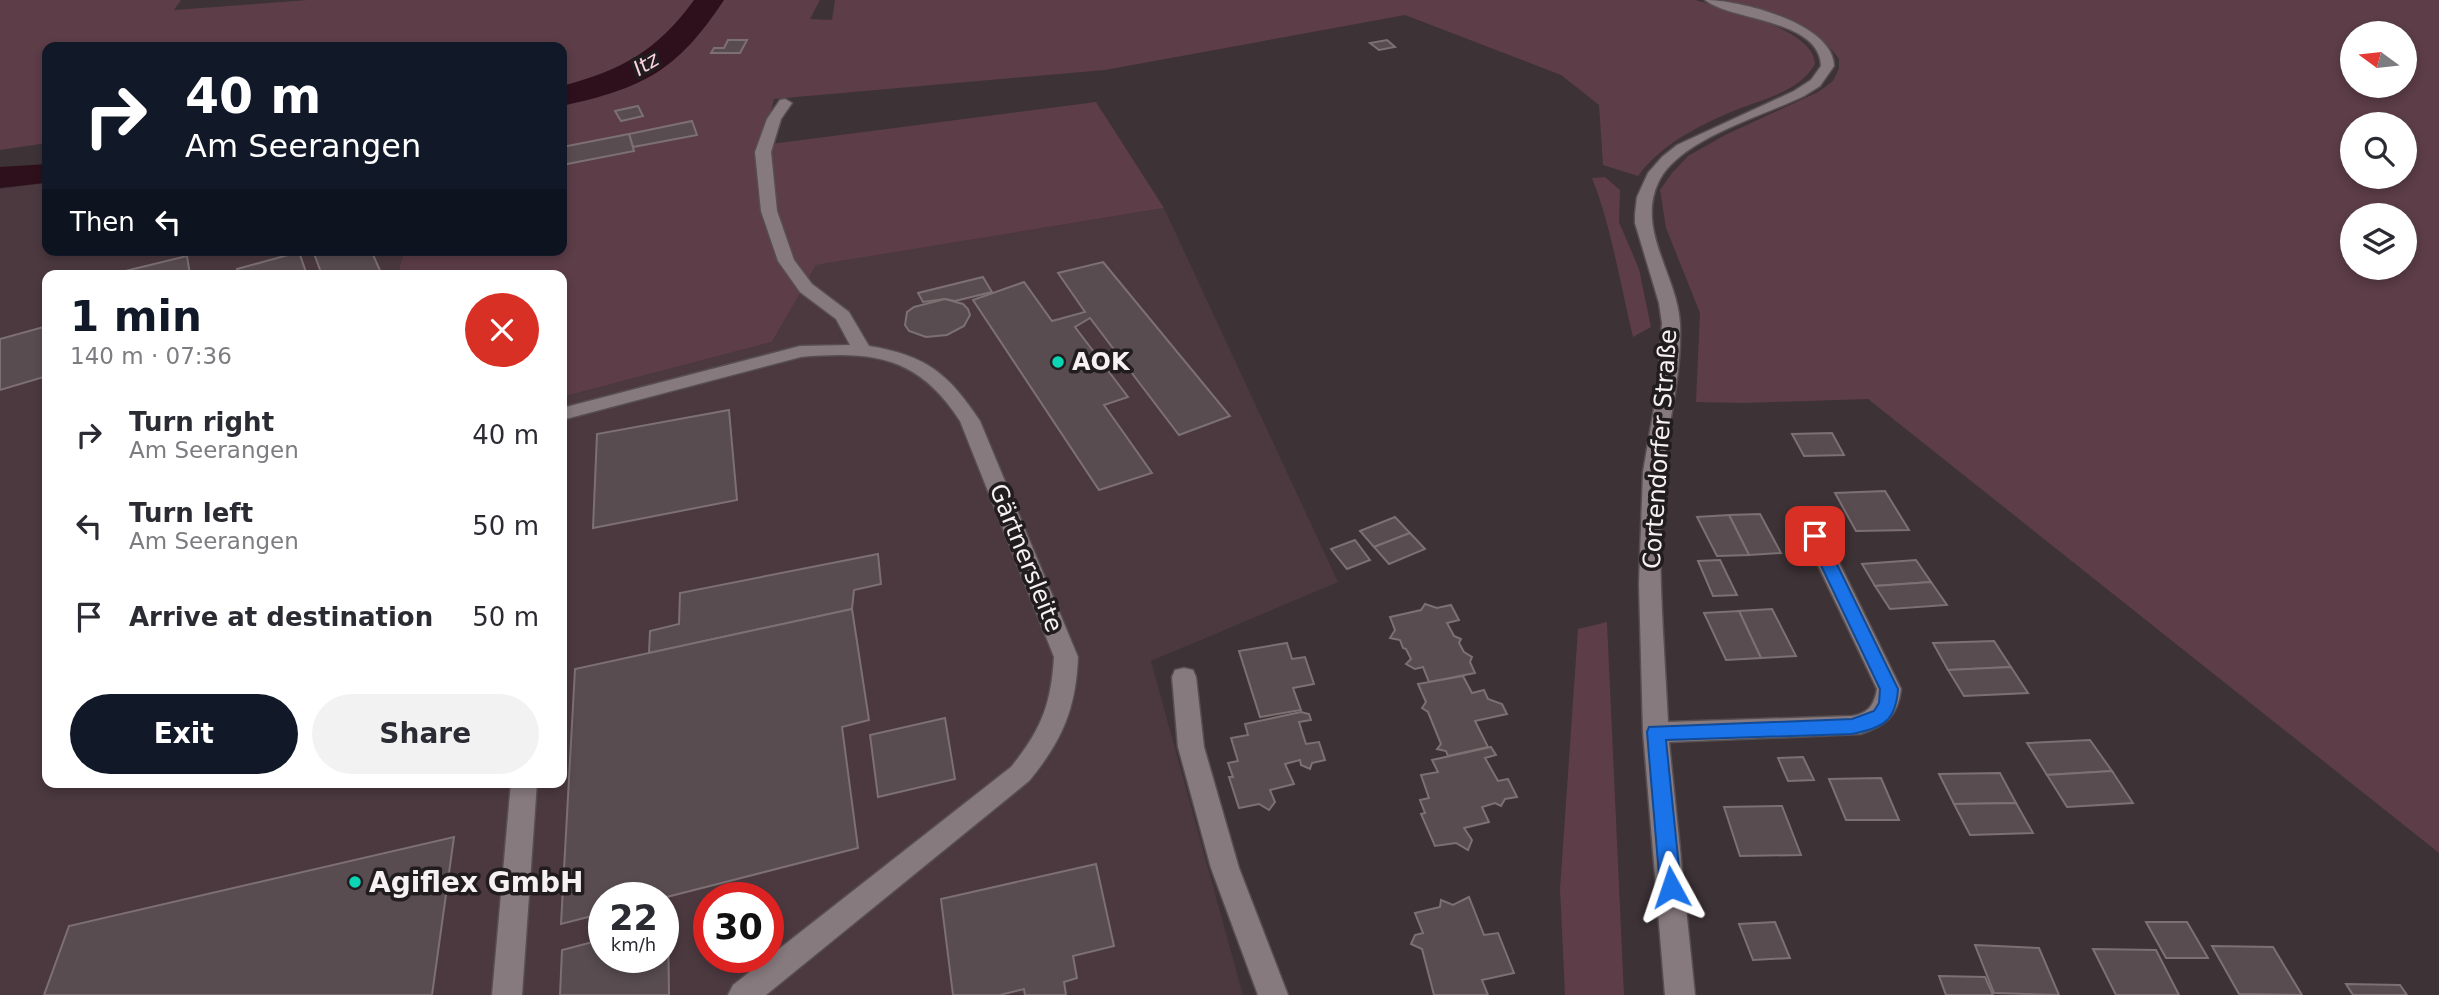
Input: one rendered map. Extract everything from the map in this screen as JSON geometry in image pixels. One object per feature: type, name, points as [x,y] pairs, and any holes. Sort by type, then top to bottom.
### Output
[{"type":"street","name":"Cortendorfer Straße","points":[[1680,995],[1656,732],[1650,584],[1653,472],[1668,385],[1671,323],[1668,303],[1643,223],[1642,210],[1648,187],[1667,160],[1677,152],[1721,127],[1807,89],[1822,78],[1828,66],[1828,58],[1822,48],[1799,30],[1711,0]]},
{"type":"street","points":[[785,103],[774,119],[763,152],[769,211],[786,261],[806,288],[843,316],[863,351]]},
{"type":"street","name":"Gärtnersleite","points":[[567,413],[800,352],[823,349],[879,353],[919,367],[948,389],[971,421],[1066,657],[1066,693],[1051,732],[1020,774],[743,995]]},
{"type":"street","points":[[1656,732],[1852,726],[1868,723],[1881,716],[1888,703],[1889,689],[1815,536]]},
{"type":"street","points":[[1184,677],[1191,747],[1225,868],[1272,995]]},
{"type":"street","points":[[507,995],[524,788]]},
{"type":"shaded area","points":[[0,0],[181,0],[174,10],[308,0],[820,0],[810,19],[832,20],[835,0],[1696,0],[1746,15],[1785,31],[1811,51],[1815,64],[1808,74],[1789,89],[1718,118],[1680,138],[1657,155],[1638,176],[1603,165],[1599,105],[1561,75],[1405,15],[1105,70],[774,99],[763,145],[1096,102],[1164,208],[816,265],[772,342],[567,396],[567,270],[399,270],[403,256],[567,256],[567,42],[42,42],[42,144],[0,150]]},
{"type":"shaded area","points":[[1725,0],[2439,0],[2439,853],[1868,399],[1696,402],[1700,313],[1666,228],[1660,190],[1688,156],[1725,135],[1818,92],[1833,81],[1839,68],[1839,59],[1828,46],[1802,28]]},
{"type":"shaded area","points":[[42,164],[42,183],[0,188],[0,167]]},
{"type":"shaded area","points":[[1605,177],[1620,190],[1619,222],[1639,269],[1651,327],[1633,337],[1610,237],[1592,178]]},
{"type":"shaded area","points":[[42,184],[42,256],[403,256],[399,270],[42,270],[42,788],[567,788],[567,396],[772,342],[815,265],[1164,208],[1338,582],[1151,661],[1243,995],[0,995],[0,189]]},
{"type":"shaded area","points":[[1607,622],[1624,995],[1565,995],[1560,889],[1578,629]]},
{"type":"building","points":[[728,40],[747,40],[740,53],[711,53],[714,48],[724,48]]},
{"type":"building","points":[[1387,40],[1395,47],[1379,50],[1370,43]]},
{"type":"building","points":[[638,106],[643,116],[621,121],[615,111]]},
{"type":"building","points":[[692,121],[697,135],[633,147],[629,134]]},
{"type":"building","points":[[629,134],[634,151],[567,164],[567,146]]},
{"type":"building","points":[[187,256],[189,270],[129,270]]},
{"type":"building","points":[[284,256],[300,256],[305,270],[237,270]]},
{"type":"building","points":[[315,256],[374,256],[380,270],[320,270]]},
{"type":"building","name":"AOK","points":[[1103,262],[1230,416],[1179,435],[1090,318],[1075,327],[1128,397],[1104,405],[1152,473],[1099,490],[973,300],[1024,282],[1052,321],[1085,312],[1058,273]]},
{"type":"building","points":[[983,277],[992,292],[955,301],[945,299],[923,302],[918,293]]},
{"type":"building","points":[[945,299],[963,304],[968,309],[970,315],[964,326],[947,335],[926,337],[909,331],[905,325],[907,312],[914,307]]},
{"type":"building","points":[[42,327],[42,377],[0,390],[0,339]]},
{"type":"building","points":[[729,410],[737,500],[593,528],[597,434]]},
{"type":"building","points":[[1832,433],[1844,455],[1804,456],[1792,434]]},
{"type":"building","points":[[1885,491],[1909,530],[1856,531],[1835,493]]},
{"type":"building","points":[[1760,514],[1781,553],[1749,555],[1729,515]]},
{"type":"building","points":[[1729,515],[1749,555],[1717,556],[1697,517]]},
{"type":"building","points":[[1395,517],[1410,533],[1374,547],[1360,531]]},
{"type":"building","points":[[1410,533],[1425,549],[1389,564],[1374,547]]},
{"type":"building","points":[[1355,540],[1370,560],[1347,569],[1331,549]]},
{"type":"building","points":[[878,554],[881,584],[854,590],[852,609],[649,653],[650,631],[679,624],[680,593]]},
{"type":"building","points":[[1720,560],[1737,595],[1713,596],[1698,561]]},
{"type":"building","points":[[1916,560],[1931,582],[1875,586],[1862,564]]},
{"type":"building","points":[[1931,582],[1947,605],[1890,609],[1875,586]]},
{"type":"building","points":[[1425,604],[1437,608],[1451,605],[1459,620],[1447,623],[1454,636],[1461,639],[1459,643],[1464,652],[1472,657],[1470,662],[1475,673],[1429,682],[1423,667],[1415,669],[1406,664],[1411,659],[1406,649],[1400,640],[1390,638],[1395,630],[1390,617],[1421,610]]},
{"type":"building","points":[[852,609],[869,720],[842,727],[858,848],[725,882],[693,882],[693,890],[679,894],[679,882],[588,882],[588,917],[561,924],[575,669]]},
{"type":"building","points":[[1772,609],[1796,656],[1761,658],[1739,611]]},
{"type":"building","points":[[1739,611],[1761,658],[1726,660],[1704,613]]},
{"type":"building","points":[[1994,641],[2011,667],[1948,670],[1933,643]]},
{"type":"building","points":[[1287,643],[1292,659],[1305,657],[1314,684],[1293,688],[1301,710],[1260,717],[1239,651]]},
{"type":"building","points":[[2011,667],[2028,693],[1964,696],[1948,670]]},
{"type":"building","points":[[1463,676],[1472,693],[1484,690],[1488,699],[1502,704],[1507,714],[1475,721],[1488,747],[1448,756],[1446,751],[1437,749],[1441,744],[1428,712],[1422,708],[1426,702],[1418,684]]},
{"type":"building","points":[[1301,712],[1309,714],[1311,720],[1299,722],[1306,744],[1319,742],[1325,760],[1312,763],[1310,769],[1301,765],[1300,760],[1285,764],[1294,784],[1270,790],[1275,802],[1269,810],[1259,804],[1239,808],[1229,777],[1233,777],[1228,763],[1238,761],[1231,738],[1248,735],[1245,724]]},
{"type":"building","points":[[945,718],[955,779],[878,797],[870,735]]},
{"type":"building","points":[[2090,740],[2112,771],[2047,775],[2027,743]]},
{"type":"building","points":[[1491,747],[1496,755],[1485,758],[1498,781],[1508,779],[1517,797],[1505,799],[1501,806],[1495,803],[1482,807],[1489,822],[1464,828],[1472,840],[1468,850],[1456,843],[1435,846],[1421,814],[1425,813],[1420,800],[1429,798],[1421,775],[1438,772],[1432,760]]},
{"type":"building","points":[[1803,757],[1814,780],[1788,781],[1778,758]]},
{"type":"building","points":[[2112,771],[2133,803],[2067,807],[2047,775]]},
{"type":"building","points":[[2000,773],[2016,803],[1954,804],[1939,774]]},
{"type":"building","points":[[1881,778],[1899,820],[1846,820],[1829,779]]},
{"type":"building","points":[[2016,803],[2033,833],[1970,835],[1954,804]]},
{"type":"building","points":[[1782,806],[1801,855],[1740,856],[1724,807]]},
{"type":"building","name":"Agiflex GmbH","points":[[454,837],[432,995],[44,995],[69,926]]},
{"type":"building","points":[[1096,864],[1114,946],[1073,956],[1077,978],[1064,982],[1066,995],[1025,995],[1024,989],[1000,995],[953,995],[941,899]]},
{"type":"building","points":[[1469,897],[1484,935],[1498,933],[1514,973],[1482,980],[1488,995],[1434,995],[1422,949],[1411,944],[1415,935],[1423,933],[1415,913],[1440,907],[1441,900],[1453,905]]},
{"type":"building","points":[[1775,922],[1790,958],[1753,960],[1739,924]]},
{"type":"building","points":[[2146,922],[2187,922],[2208,958],[2166,958]]},
{"type":"building","points":[[588,943],[588,973],[669,973],[669,995],[560,995],[562,950]]},
{"type":"building","points":[[1975,945],[2039,948],[2059,995],[1994,993]]},
{"type":"building","points":[[2212,946],[2273,947],[2302,995],[2239,994]]},
{"type":"building","points":[[2093,949],[2156,950],[2179,995],[2116,995]]},
{"type":"building","points":[[1939,976],[1985,977],[1993,995],[1946,995]]},
{"type":"building","points":[[2346,984],[2400,985],[2407,995],[2353,995]]},
{"type":"waterway","name":"Itz","points":[[567,95],[610,83],[647,66],[679,40],[709,0]]},
{"type":"place","name":"AOK","points":[[1058,362]]},
{"type":"place","name":"Agiflex GmbH","points":[[355,882]]},
{"type":"route","points":[[1671,887],[1656,732],[1852,726],[1868,723],[1881,716],[1888,703],[1889,689],[1815,536]]}]
